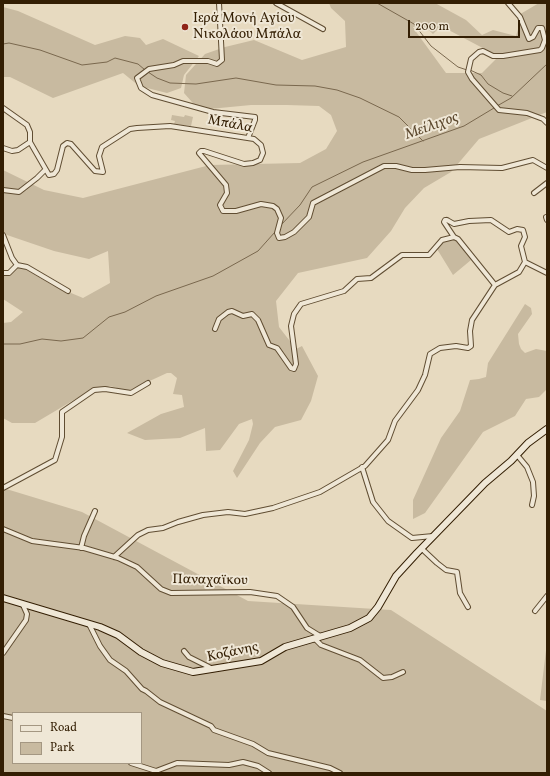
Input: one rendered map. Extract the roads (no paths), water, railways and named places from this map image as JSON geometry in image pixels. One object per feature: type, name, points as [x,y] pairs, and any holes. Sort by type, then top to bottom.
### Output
[{"type":"street","points":[[218,3],[222,60],[217,64],[208,61],[183,61],[174,65],[149,69],[137,78],[141,88],[152,95],[213,112],[255,117],[248,138]]},
{"type":"street","points":[[276,3],[323,29]]},
{"type":"street","points":[[508,3],[520,17],[529,39],[533,37],[538,28],[542,28],[545,40],[542,48],[540,50],[503,56],[493,56],[479,52],[471,59],[468,70],[472,79],[502,111],[527,113],[543,119],[547,123]]},
{"type":"street","points":[[3,108],[27,125],[30,132],[30,142],[45,170],[19,192],[3,190]]},
{"type":"street","name":"Μπάλα","points":[[45,170],[49,175],[54,174],[57,170],[63,146],[68,143],[71,144],[95,171],[103,172],[99,156],[102,147],[130,129],[170,126],[248,138],[258,142],[263,149],[262,157],[257,162],[244,164],[204,151],[199,153],[226,185],[227,193],[220,205],[223,211],[228,213],[261,204],[267,204],[277,209],[281,218],[281,224],[277,233],[279,238],[282,238],[294,232],[309,216],[313,203],[384,166],[396,166],[412,170],[460,167],[502,168],[533,160],[547,168]]},
{"type":"street","points":[[3,148],[12,151],[18,150],[30,142]]},
{"type":"street","points":[[534,193],[547,183]]},
{"type":"street","points":[[114,557],[138,535],[148,530],[163,528],[203,515],[228,512],[245,514],[273,508],[320,492],[368,464],[389,439],[395,421],[421,385],[430,354],[437,349],[456,346],[468,348],[471,346],[472,320],[495,285],[518,272],[525,262],[521,246],[526,234],[520,229],[509,232],[492,220],[468,221],[454,224],[445,220],[444,223],[454,236],[495,285]]},
{"type":"street","points":[[3,235],[12,258],[18,266]]},
{"type":"street","points":[[216,329],[219,319],[228,312],[232,311],[244,316],[252,314],[258,320],[269,345],[277,348],[291,368],[294,369],[296,364],[291,326],[294,314],[301,304],[344,291],[357,279],[371,278],[402,255],[429,254],[442,240],[454,236]]},
{"type":"street","points":[[525,262],[547,272]]},
{"type":"street","points":[[3,273],[9,273],[18,266],[27,267],[68,291]]},
{"type":"street","points":[[3,488],[55,460],[62,436],[62,412],[94,390],[105,389],[131,393],[148,383]]},
{"type":"street","name":"Κοζάνης","points":[[3,598],[89,624],[118,635],[141,652],[162,663],[197,672],[260,661],[285,647],[350,628],[371,616],[396,576],[421,548],[480,487],[517,455],[528,443],[547,429]]},
{"type":"street","points":[[517,455],[527,467],[533,482],[534,496],[532,506]]},
{"type":"street","points":[[362,467],[373,502],[388,522],[412,538],[434,536]]},
{"type":"street","points":[[81,548],[84,536],[95,511]]},
{"type":"street","name":"Παναχαϊκου","points":[[3,529],[32,541],[81,548],[114,557],[137,567],[161,589],[171,593],[250,592],[277,596],[293,607],[308,628],[317,637],[321,645],[360,660],[383,678],[392,677],[403,672]]},
{"type":"street","points":[[421,548],[446,570],[457,572],[460,593],[468,607]]},
{"type":"street","points":[[535,611],[547,596]]},
{"type":"street","points":[[3,654],[26,620],[23,605]]},
{"type":"street","points":[[89,624],[110,660],[126,671],[142,689],[160,702],[211,726],[219,732],[253,744],[268,753],[330,768],[340,773]]},
{"type":"street","points":[[184,651],[189,657],[213,669]]},
{"type":"street","points":[[134,764],[156,771],[177,763],[229,765],[243,762],[258,766],[270,773]]},
{"type":"waterway","points":[[377,3],[414,24],[431,46],[458,67],[467,70]]},
{"type":"waterway","points":[[3,44],[9,43],[40,50],[82,65],[107,62],[115,58],[138,64],[145,70]]},
{"type":"waterway","name":"Μείλιχος","points":[[497,106],[511,98],[547,64]]},
{"type":"waterway","points":[[470,70],[481,75],[488,84],[503,93],[512,96]]},
{"type":"waterway","points":[[148,72],[157,78],[170,83],[196,84],[236,78],[276,85],[315,86],[337,90],[360,98],[399,117],[423,141]]},
{"type":"waterway","name":"Μείλιχος","points":[[281,225],[300,205],[312,187],[363,162],[464,126],[494,108]]},
{"type":"waterway","points":[[3,344],[20,344],[42,339],[61,341],[83,338],[109,317],[125,312],[156,296],[213,276],[258,251],[275,232]]},
{"type":"place","name":"Ιερά Μονή Αγίου Νικολάου Μπάλα","points":[[185,27]]}]
